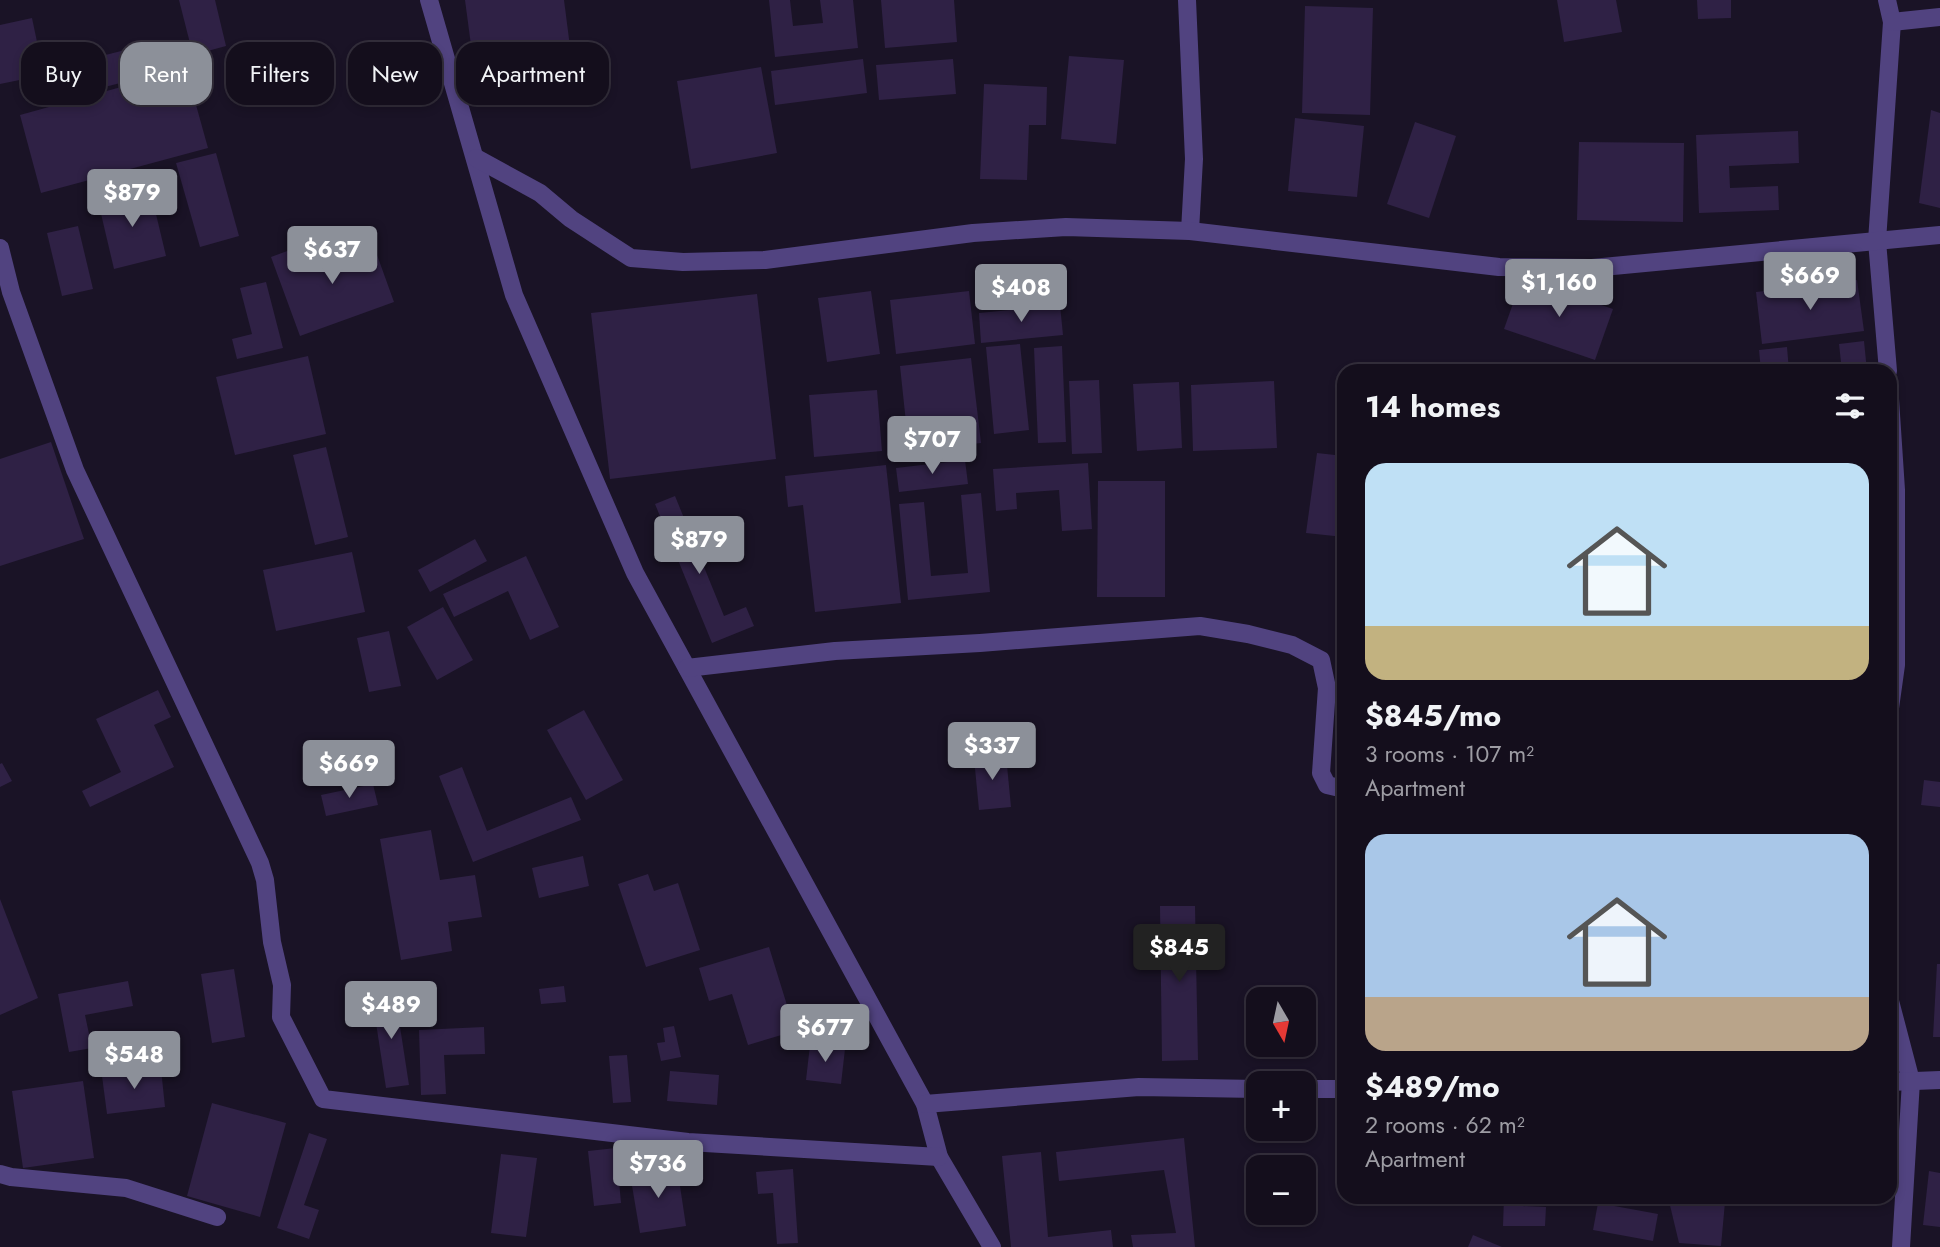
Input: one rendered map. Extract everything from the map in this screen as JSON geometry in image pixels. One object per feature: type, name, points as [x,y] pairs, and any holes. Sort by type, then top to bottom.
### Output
[{"type":"street","points":[[429,0],[514,295],[635,573],[925,1104],[939,1157],[992,1247]]},
{"type":"street","points":[[1187,0],[1194,159],[1191,231]]},
{"type":"street","points":[[1887,0],[1892,22],[1877,241],[1887,364]]},
{"type":"street","points":[[1892,22],[1940,17]]},
{"type":"street","points":[[476,158],[540,193],[571,219],[631,258],[683,262],[765,260],[972,233],[1066,227],[1191,231],[1499,267],[1592,268],[1940,235]]},
{"type":"street","points":[[0,248],[11,292],[75,470],[260,863],[265,880],[272,942],[282,985],[281,1017],[323,1099],[688,1142],[939,1157]]},
{"type":"street","points":[[687,668],[835,651],[980,643],[1200,625],[1292,645],[1321,660],[1327,688],[1321,773],[1327,785],[1337,787]]},
{"type":"street","points":[[1897,1028],[1911,1081],[1901,1247]]},
{"type":"street","points":[[1897,1082],[1940,1080]]},
{"type":"street","points":[[925,1104],[1139,1087],[1246,1089]]},
{"type":"street","points":[[1316,1089],[1337,1089]]},
{"type":"street","points":[[0,1174],[127,1188],[217,1217]]},
{"type":"building","points":[[179,0],[215,0],[226,46],[212,50],[212,42],[190,42]]},
{"type":"building","points":[[465,0],[564,0],[569,42],[471,42]]},
{"type":"building","points":[[769,0],[790,0],[793,26],[823,23],[820,0],[853,0],[858,48],[775,57]]},
{"type":"building","points":[[881,0],[954,0],[957,42],[885,48]]},
{"type":"building","points":[[1557,0],[1616,0],[1622,32],[1564,42]]},
{"type":"building","points":[[1697,0],[1731,0],[1731,18],[1698,19]]},
{"type":"building","points":[[1305,6],[1373,8],[1370,115],[1302,113]]},
{"type":"building","points":[[32,18],[37,42],[21,42],[21,80],[0,84],[0,25]]},
{"type":"building","points":[[120,51],[120,83],[106,87],[106,55]]},
{"type":"building","points":[[1069,56],[1124,60],[1116,144],[1061,139]]},
{"type":"building","points":[[863,59],[867,93],[775,105],[771,71]]},
{"type":"building","points":[[953,59],[956,94],[879,100],[876,65]]},
{"type":"building","points":[[761,67],[777,153],[691,169],[677,81]]},
{"type":"building","points":[[984,84],[1047,87],[1046,125],[1029,125],[1027,180],[980,179]]},
{"type":"building","points":[[120,87],[120,105],[196,105],[208,148],[41,193],[20,115],[56,105],[106,105],[106,91]]},
{"type":"building","points":[[1931,110],[1940,113],[1940,208],[1919,203]]},
{"type":"building","points":[[1295,118],[1364,126],[1357,197],[1288,191]]},
{"type":"building","points":[[1415,122],[1456,136],[1429,218],[1387,204]]},
{"type":"building","points":[[1798,131],[1799,163],[1729,166],[1730,188],[1778,186],[1779,210],[1699,213],[1696,135]]},
{"type":"building","points":[[1579,142],[1684,143],[1683,222],[1577,220]]},
{"type":"building","points":[[216,153],[239,236],[200,247],[176,163]]},
{"type":"building","points":[[150,189],[166,256],[114,269],[98,201]]},
{"type":"building","points":[[78,226],[93,289],[62,296],[47,233]]},
{"type":"building","points":[[372,241],[394,302],[300,336],[271,257],[298,247],[304,265]]},
{"type":"building","points":[[1522,278],[1613,309],[1595,360],[1504,329]]},
{"type":"building","points":[[1857,280],[1864,331],[1762,344],[1756,292]]},
{"type":"building","points":[[266,282],[283,348],[237,359],[232,339],[252,334],[240,288]]},
{"type":"building","points":[[871,291],[880,354],[827,362],[818,298]]},
{"type":"building","points":[[969,291],[975,344],[896,354],[890,300]]},
{"type":"building","points":[[757,294],[776,459],[610,479],[591,313]]},
{"type":"building","points":[[1060,305],[1063,335],[981,343],[979,313]]},
{"type":"building","points":[[1864,341],[1866,364],[1841,364],[1839,344]]},
{"type":"building","points":[[1020,344],[1029,430],[994,434],[986,347]]},
{"type":"building","points":[[1062,346],[1066,442],[1038,443],[1034,348]]},
{"type":"building","points":[[1787,347],[1788,364],[1760,364],[1759,350]]},
{"type":"building","points":[[308,356],[326,434],[235,455],[216,377]]},
{"type":"building","points":[[971,358],[981,443],[909,451],[900,366]]},
{"type":"building","points":[[1099,380],[1102,453],[1072,454],[1069,381]]},
{"type":"building","points":[[1274,381],[1277,448],[1193,451],[1191,385]]},
{"type":"building","points":[[1179,382],[1182,448],[1137,451],[1133,384]]},
{"type":"building","points":[[877,390],[882,451],[814,457],[809,395]]},
{"type":"building","points":[[51,442],[84,539],[0,566],[0,459]]},
{"type":"building","points":[[326,447],[348,537],[315,545],[293,455]]},
{"type":"building","points":[[1317,453],[1337,455],[1337,536],[1306,533]]},
{"type":"building","points":[[965,460],[968,484],[899,492],[896,468]]},
{"type":"building","points":[[1088,463],[1092,529],[1062,531],[1059,490],[1016,493],[1017,509],[996,511],[993,469]]},
{"type":"building","points":[[886,465],[901,603],[815,612],[803,505],[788,507],[785,476]]},
{"type":"building","points":[[1098,481],[1165,481],[1165,597],[1097,597]]},
{"type":"building","points":[[981,493],[990,592],[908,600],[899,504],[924,502],[931,576],[968,573],[961,495]]},
{"type":"building","points":[[675,496],[724,616],[746,607],[754,626],[712,643],[655,504]]},
{"type":"building","points":[[475,539],[487,561],[430,592],[418,570]]},
{"type":"building","points":[[352,552],[365,612],[276,631],[263,570]]},
{"type":"building","points":[[526,556],[559,627],[530,640],[508,591],[454,617],[443,594]]},
{"type":"building","points":[[443,607],[473,660],[437,680],[407,627]]},
{"type":"building","points":[[389,631],[401,686],[369,692],[357,638]]},
{"type":"building","points":[[158,690],[171,717],[154,725],[174,767],[90,807],[82,791],[121,772],[96,719]]},
{"type":"building","points":[[584,710],[623,780],[586,800],[547,730]]},
{"type":"building","points":[[1006,755],[1011,807],[979,810],[974,758]]},
{"type":"building","points":[[2,763],[12,781],[0,787],[0,764]]},
{"type":"building","points":[[462,767],[487,831],[571,797],[581,820],[473,862],[439,776]]},
{"type":"building","points":[[1924,780],[1940,782],[1940,807],[1921,805]]},
{"type":"building","points":[[373,784],[378,805],[326,816],[321,795]]},
{"type":"building","points":[[431,830],[440,880],[475,875],[482,917],[448,922],[452,951],[401,960],[380,839]]},
{"type":"building","points":[[583,856],[589,886],[539,898],[532,868]]},
{"type":"building","points":[[648,874],[654,891],[678,883],[700,950],[646,967],[618,884]]},
{"type":"building","points":[[0,899],[38,998],[0,1015]]},
{"type":"building","points":[[1160,906],[1195,906],[1198,1060],[1162,1061]]},
{"type":"building","points":[[769,947],[795,1031],[748,1045],[732,994],[709,1001],[699,968]]},
{"type":"building","points":[[1937,964],[1940,964],[1940,1037],[1933,1037]]},
{"type":"building","points":[[234,969],[245,1037],[212,1043],[201,974]]},
{"type":"building","points":[[128,981],[133,1006],[85,1015],[92,1048],[69,1052],[58,994]]},
{"type":"building","points":[[564,986],[566,1002],[541,1004],[539,989]]},
{"type":"building","points":[[395,994],[409,1085],[386,1088],[372,997]]},
{"type":"building","points":[[674,1026],[681,1057],[661,1061],[657,1043],[665,1042],[663,1028]]},
{"type":"building","points":[[484,1027],[485,1054],[444,1055],[446,1094],[421,1095],[419,1030]]},
{"type":"building","points":[[154,1034],[157,1064],[108,1069],[105,1039]]},
{"type":"building","points":[[810,1045],[845,1049],[841,1084],[806,1080]]},
{"type":"building","points":[[627,1055],[631,1102],[613,1103],[609,1056]]},
{"type":"building","points":[[161,1069],[165,1107],[107,1114],[102,1076]]},
{"type":"building","points":[[670,1071],[719,1075],[717,1105],[667,1101]]},
{"type":"building","points":[[83,1081],[94,1158],[23,1168],[12,1091]]},
{"type":"building","points":[[212,1103],[286,1123],[260,1217],[187,1196]]},
{"type":"building","points":[[309,1133],[327,1139],[304,1205],[319,1210],[309,1239],[277,1228]]},
{"type":"building","points":[[1184,1138],[1195,1247],[1133,1247],[1131,1235],[1176,1233],[1164,1170],[1059,1181],[1056,1152]]},
{"type":"building","points":[[616,1148],[621,1203],[594,1206],[588,1151]]},
{"type":"building","points":[[1041,1152],[1048,1237],[1111,1230],[1113,1247],[1011,1247],[1002,1156]]},
{"type":"building","points":[[501,1154],[537,1158],[526,1237],[491,1233]]},
{"type":"building","points":[[677,1166],[686,1226],[640,1233],[630,1174]]},
{"type":"building","points":[[793,1169],[798,1243],[777,1244],[773,1193],[758,1194],[756,1172]]},
{"type":"building","points":[[1929,1171],[1940,1173],[1940,1227],[1923,1225]]},
{"type":"building","points":[[1504,1204],[1546,1207],[1545,1226],[1503,1226]]},
{"type":"building","points":[[1598,1204],[1658,1214],[1653,1241],[1593,1230]]},
{"type":"building","points":[[1670,1204],[1725,1204],[1721,1246],[1679,1243]]},
{"type":"building","points":[[1473,1235],[1502,1247],[1468,1247]]}]
